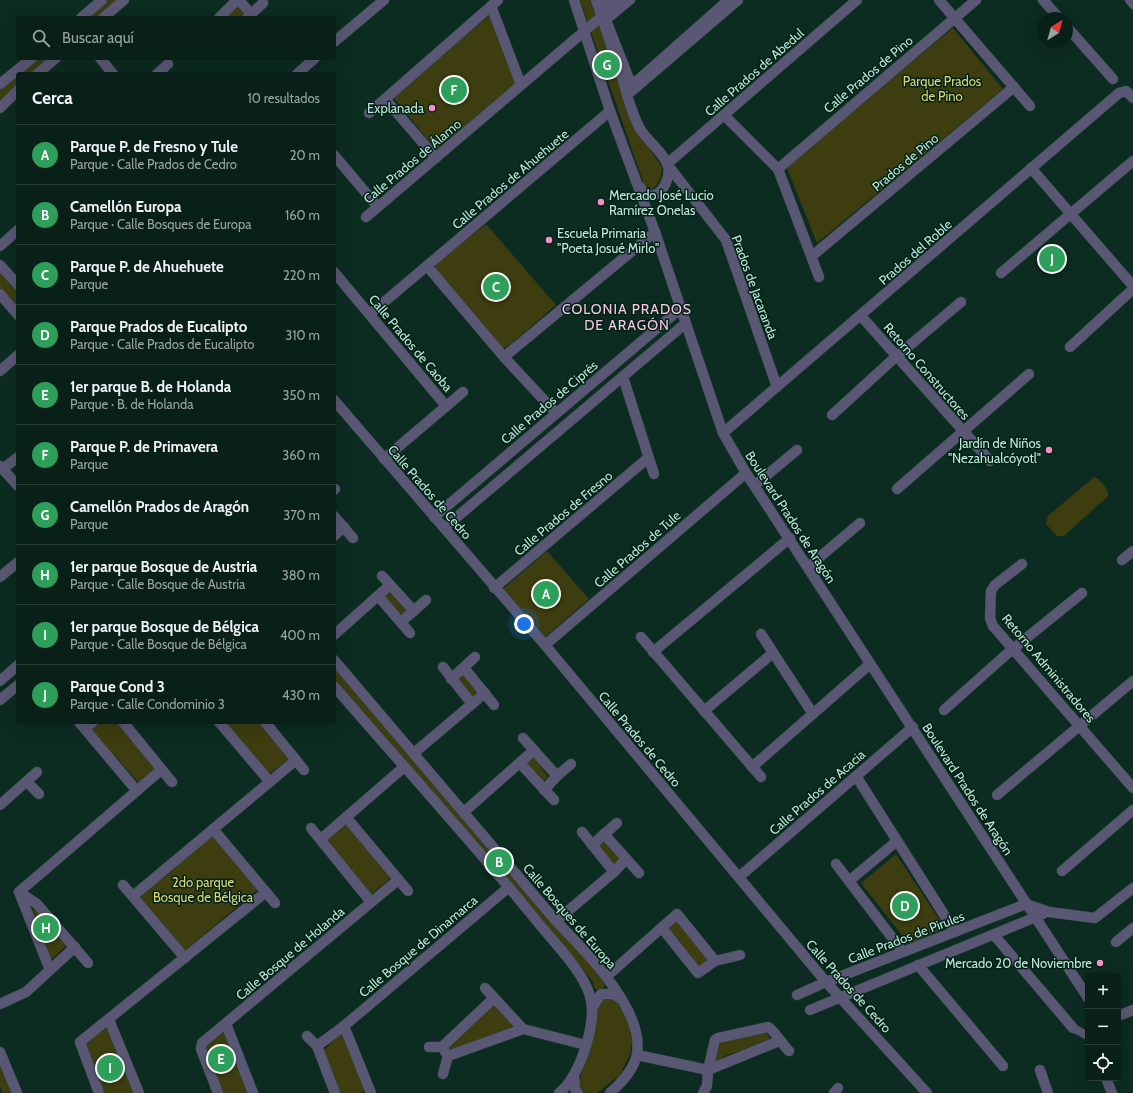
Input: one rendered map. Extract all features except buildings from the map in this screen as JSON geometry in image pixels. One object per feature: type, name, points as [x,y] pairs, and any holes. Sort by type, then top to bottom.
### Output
[{"type":"street","points":[[83,16],[102,0]]},
{"type":"street","points":[[105,16],[124,0]]},
{"type":"street","points":[[221,16],[238,0],[249,16],[263,3]]},
{"type":"street","points":[[336,40],[384,0]]},
{"type":"street","name":"Boulevard Prados de Aragón","points":[[574,0],[610,111],[639,185],[723,433],[746,473],[790,538],[870,664],[913,727],[1085,993]]},
{"type":"street","points":[[596,0],[639,128],[667,164],[665,186],[658,193],[648,195],[643,192],[639,185]]},
{"type":"street","points":[[601,0],[604,8],[613,0]]},
{"type":"street","name":"Calle Prados de Álamo","points":[[366,217],[377,206],[436,158],[621,0]]},
{"type":"street","points":[[631,0],[607,20],[632,84],[727,0]]},
{"type":"street","points":[[627,95],[738,0]]},
{"type":"street","name":"Calle Prados de Abedul","points":[[667,164],[857,0]]},
{"type":"street","points":[[939,0],[1030,106]]},
{"type":"street","name":"Calle Prados de Pino","points":[[778,169],[976,0]]},
{"type":"street","points":[[1043,0],[1054,12]]},
{"type":"street","points":[[1129,0],[1133,5]]},
{"type":"street","points":[[369,113],[494,3],[521,85]]},
{"type":"street","points":[[1073,34],[1113,79]]},
{"type":"street","points":[[0,84],[30,60]]},
{"type":"street","points":[[39,72],[54,60]]},
{"type":"street","points":[[102,60],[111,72]]},
{"type":"street","points":[[299,72],[314,60]]},
{"type":"street","points":[[160,72],[168,64]]},
{"type":"street","name":"Prados de Pino","points":[[812,256],[1014,87]]},
{"type":"street","name":"Prados del Roble","points":[[723,433],[861,316],[1031,168],[1124,91],[1133,98]]},
{"type":"street","points":[[0,108],[16,92]]},
{"type":"street","points":[[385,99],[436,158]]},
{"type":"street","name":"Calle Prados de Ahuehuete","points":[[370,314],[610,111]]},
{"type":"street","points":[[724,115],[778,169],[819,277]]},
{"type":"street","points":[[336,157],[377,206]]},
{"type":"street","points":[[1001,273],[1133,160]]},
{"type":"street","name":"Prados de Jacaranda","points":[[667,164],[726,240],[777,387]]},
{"type":"street","points":[[1031,168],[1133,286]]},
{"type":"street","points":[[0,246],[16,232]]},
{"type":"street","points":[[504,357],[655,232]]},
{"type":"street","points":[[0,265],[16,283]]},
{"type":"street","points":[[427,266],[504,357],[556,413]]},
{"type":"street","name":"Calle Prados de Caoba","points":[[336,274],[446,406],[384,459]]},
{"type":"street","points":[[1070,347],[1133,289]]},
{"type":"street","points":[[0,294],[16,313]]},
{"type":"street","points":[[832,415],[961,302]]},
{"type":"street","name":"Calle Prados de Ciprés","points":[[434,517],[681,308]]},
{"type":"street","name":"Retorno Constructores","points":[[861,316],[990,461]]},
{"type":"street","points":[[444,528],[686,322]]},
{"type":"street","points":[[0,371],[16,357]]},
{"type":"street","points":[[897,489],[1029,374]]},
{"type":"street","points":[[622,377],[654,474]]},
{"type":"street","points":[[446,406],[462,392]]},
{"type":"street","name":"Calle Prados de Cedro","points":[[336,402],[494,588],[545,645],[826,982],[927,1093]]},
{"type":"street","points":[[755,485],[797,450]]},
{"type":"street","points":[[16,458],[2,467],[16,484]]},
{"type":"street","name":"Calle Prados de Fresno","points":[[494,588],[648,458]]},
{"type":"street","name":"Calle Prados de Tule","points":[[545,645],[746,473]]},
{"type":"street","points":[[336,518],[353,538]]},
{"type":"street","points":[[808,567],[860,523]]},
{"type":"street","points":[[336,534],[344,527]]},
{"type":"street","points":[[653,652],[790,538]]},
{"type":"street","points":[[1122,560],[1133,551]]},
{"type":"street","points":[[0,577],[16,564]]},
{"type":"street","name":"Retorno Administradores","points":[[1022,564],[995,585],[991,591],[990,618],[993,626],[1133,788]]},
{"type":"street","points":[[382,576],[414,611]]},
{"type":"street","points":[[336,633],[390,585]]},
{"type":"street","points":[[944,710],[1013,649],[1082,593]]},
{"type":"street","points":[[378,596],[410,633]]},
{"type":"street","points":[[401,622],[426,600]]},
{"type":"street","points":[[761,634],[813,714]]},
{"type":"street","points":[[641,637],[761,777]]},
{"type":"street","points":[[704,711],[773,653]]},
{"type":"street","points":[[451,679],[475,657]]},
{"type":"street","name":"Calle Bosques de Europa","points":[[336,662],[556,921],[590,957],[622,1000],[634,1022],[638,1038],[636,1055],[626,1075],[610,1093]]},
{"type":"street","points":[[752,767],[870,664]]},
{"type":"street","points":[[0,681],[16,667]]},
{"type":"street","points":[[443,667],[472,704]]},
{"type":"street","points":[[464,668],[494,705]]},
{"type":"street","points":[[997,795],[1133,681]]},
{"type":"street","points":[[0,700],[16,687]]},
{"type":"street","points":[[336,688],[509,887],[583,979],[593,1007]]},
{"type":"street","points":[[414,753],[485,693]]},
{"type":"street","points":[[125,724],[172,782]]},
{"type":"street","points":[[221,724],[270,782]]},
{"type":"street","points":[[267,724],[304,770]]},
{"type":"street","points":[[82,726],[137,791]]},
{"type":"street","name":"Calle Prados de Acacia","points":[[739,877],[913,727]]},
{"type":"street","points":[[523,738],[557,776]]},
{"type":"street","points":[[464,812],[534,750]]},
{"type":"street","points":[[133,896],[296,760]]},
{"type":"street","points":[[520,763],[554,800]]},
{"type":"street","points":[[544,790],[571,764]]},
{"type":"street","points":[[321,839],[404,767]]},
{"type":"street","points":[[19,892],[161,770]]},
{"type":"street","points":[[0,805],[37,772]]},
{"type":"street","points":[[856,776],[955,932]]},
{"type":"street","points":[[27,782],[39,794]]},
{"type":"street","points":[[1062,871],[1133,810]]},
{"type":"street","points":[[346,817],[408,891]]},
{"type":"street","points":[[592,845],[617,823]]},
{"type":"street","points":[[311,828],[371,902]]},
{"type":"street","points":[[213,829],[275,903]]},
{"type":"street","points":[[582,832],[614,872]]},
{"type":"street","points":[[604,834],[639,873]]},
{"type":"street","points":[[849,882],[897,841]]},
{"type":"street","points":[[556,921],[614,872],[626,859]]},
{"type":"street","points":[[836,864],[903,952]]},
{"type":"street","name":"Calle Bosque de Holanda","points":[[218,1093],[200,1045],[398,880]]},
{"type":"street","points":[[123,885],[185,958]]},
{"type":"street","name":"Calle Bosque de Dinamarca","points":[[317,1046],[344,1026],[509,887]]},
{"type":"street","points":[[1026,904],[1049,912],[1095,918],[1133,888]]},
{"type":"street","points":[[19,892],[37,904],[88,963]]},
{"type":"street","points":[[19,892],[50,970]]},
{"type":"street","points":[[99,1093],[80,1042],[266,892]]},
{"type":"street","name":"Calle Prados de Pirules","points":[[797,995],[826,982],[1026,904]]},
{"type":"street","points":[[810,1010],[1049,912]]},
{"type":"street","points":[[606,977],[676,915],[678,915],[715,961]]},
{"type":"street","points":[[662,928],[697,972],[700,972],[715,961],[740,955]]},
{"type":"street","points":[[1116,942],[1133,928]]},
{"type":"street","points":[[994,935],[1073,1028],[1085,1034]]},
{"type":"street","points":[[0,1004],[26,992],[75,947]]},
{"type":"street","points":[[918,965],[1003,1066]]},
{"type":"street","points":[[485,988],[523,1029],[586,1045]]},
{"type":"street","points":[[559,1093],[574,1076],[586,1045],[593,1007],[597,999],[601,994],[607,993],[613,994],[622,1000]]},
{"type":"street","points":[[429,1048],[442,1047],[494,998]]},
{"type":"street","points":[[1121,1015],[1133,1010]]},
{"type":"street","points":[[109,1020],[139,1093]]},
{"type":"street","points":[[226,1024],[253,1093]]},
{"type":"street","points":[[344,1026],[370,1093]]},
{"type":"street","points":[[706,1091],[708,1070],[715,1040],[718,1038],[768,1027],[772,1029],[779,1041],[789,1051]]},
{"type":"street","points":[[448,1056],[523,1029]]},
{"type":"street","points":[[307,1036],[317,1046],[335,1093]]},
{"type":"street","points":[[636,1055],[708,1070],[779,1041]]},
{"type":"street","points":[[442,1047],[448,1056],[443,1074]]},
{"type":"street","points":[[0,1052],[16,1093]]},
{"type":"street","points":[[1040,1070],[1048,1093]]},
{"type":"street","points":[[574,1076],[575,1088],[578,1093]]},
{"type":"street","points":[[1107,1081],[1112,1093]]},
{"type":"green space","points":[[108,0],[119,0],[100,16],[89,16]]},
{"type":"green space","points":[[580,0],[590,0],[636,129],[662,167],[660,180],[652,189],[644,184]]},
{"type":"green space","points":[[238,3],[247,13],[243,16],[225,16]]},
{"type":"green space","points":[[489,16],[516,83],[437,151],[393,97]]},
{"type":"green space","name":"Parque Prados de Pino","points":[[953,28],[1003,89],[817,243],[786,166]]},
{"type":"green space","points":[[36,60],[50,60],[35,72],[22,72]]},
{"type":"green space","points":[[16,77],[16,89],[0,103],[0,90]]},
{"type":"green space","points":[[486,224],[556,305],[506,348],[501,347],[435,268],[436,263]]},
{"type":"green space","points":[[1052,246],[1062,253],[1052,264],[1042,254]]},
{"type":"green space","points":[[0,270],[16,288],[16,309],[0,290]]},
{"type":"green space","points":[[1094,477],[1104,485],[1108,496],[1064,536],[1057,536],[1046,524],[1048,516]]},
{"type":"green space","points":[[547,551],[589,599],[545,637],[503,589]]},
{"type":"green space","points":[[390,593],[407,611],[405,614],[399,614],[383,597]]},
{"type":"green space","points":[[336,667],[604,980],[605,986],[601,990],[595,989],[592,980],[336,683]]},
{"type":"green space","points":[[462,672],[480,692],[473,699],[454,679]]},
{"type":"green space","points":[[99,724],[123,724],[157,767],[139,783],[92,730]]},
{"type":"green space","points":[[226,724],[263,724],[290,758],[269,774]]},
{"type":"green space","points":[[533,756],[548,777],[542,782],[525,764]]},
{"type":"green space","points":[[348,821],[382,863],[390,879],[370,895],[327,843],[326,838]]},
{"type":"green space","name":"2do parque Bosque de Bélgica","points":[[214,834],[260,888],[184,951],[139,897]]},
{"type":"green space","points":[[605,839],[623,859],[614,867],[597,846]]},
{"type":"green space","points":[[896,854],[945,928],[910,945],[861,883]]},
{"type":"green space","points":[[30,908],[41,912],[68,944],[51,960]]},
{"type":"green space","points":[[677,918],[709,959],[698,968],[666,929]]},
{"type":"green space","points":[[608,998],[620,1005],[628,1019],[632,1042],[630,1054],[620,1075],[597,1093],[585,1093],[579,1084],[596,1007],[601,1001]]},
{"type":"green space","points":[[494,1003],[515,1026],[452,1052],[448,1045]]},
{"type":"green space","points":[[108,1027],[136,1093],[105,1093],[84,1044]]},
{"type":"green space","points":[[225,1031],[249,1093],[221,1093],[210,1068],[205,1048],[207,1043],[212,1037]]},
{"type":"green space","points":[[343,1031],[365,1091],[360,1093],[339,1093],[323,1051]]},
{"type":"green space","points":[[765,1031],[771,1040],[725,1056],[714,1065],[721,1041]]},
{"type":"green space","points":[[0,1060],[13,1093],[3,1093],[0,1087]]},
{"type":"place","name":"Camellón Prados de Aragón","points":[[607,65]]},
{"type":"place","name":"Parque P. de Primavera","points":[[454,90]]},
{"type":"place","name":"Explanada","points":[[432,108]]},
{"type":"place","name":"Mercado José Lucio Ramírez Onelas","points":[[601,202]]},
{"type":"place","name":"Escuela Primaria \"Poeta Josué Mirlo\"","points":[[549,240]]},
{"type":"place","name":"Parque Cond 3","points":[[1052,259]]},
{"type":"place","name":"Parque P. de Ahuehuete","points":[[496,287]]},
{"type":"place","name":"Jardín de Niños \"Nezahualcóyotl\"","points":[[1049,450]]},
{"type":"place","name":"Parque P. de Fresno y Tule","points":[[546,594]]},
{"type":"place","name":"Camellón Europa","points":[[499,862]]},
{"type":"place","name":"Parque Prados de Eucalipto","points":[[905,906]]},
{"type":"place","name":"1er parque Bosque de Austria","points":[[46,928]]},
{"type":"place","name":"Mercado 20 de Noviembre","points":[[1100,963]]},
{"type":"place","name":"1er parque B. de Holanda","points":[[221,1059]]},
{"type":"place","name":"1er parque Bosque de Bélgica","points":[[110,1068]]},
{"type":"district","name":"COLONIA PRADOS DE ARAGÓN","points":[[627,318]]}]
